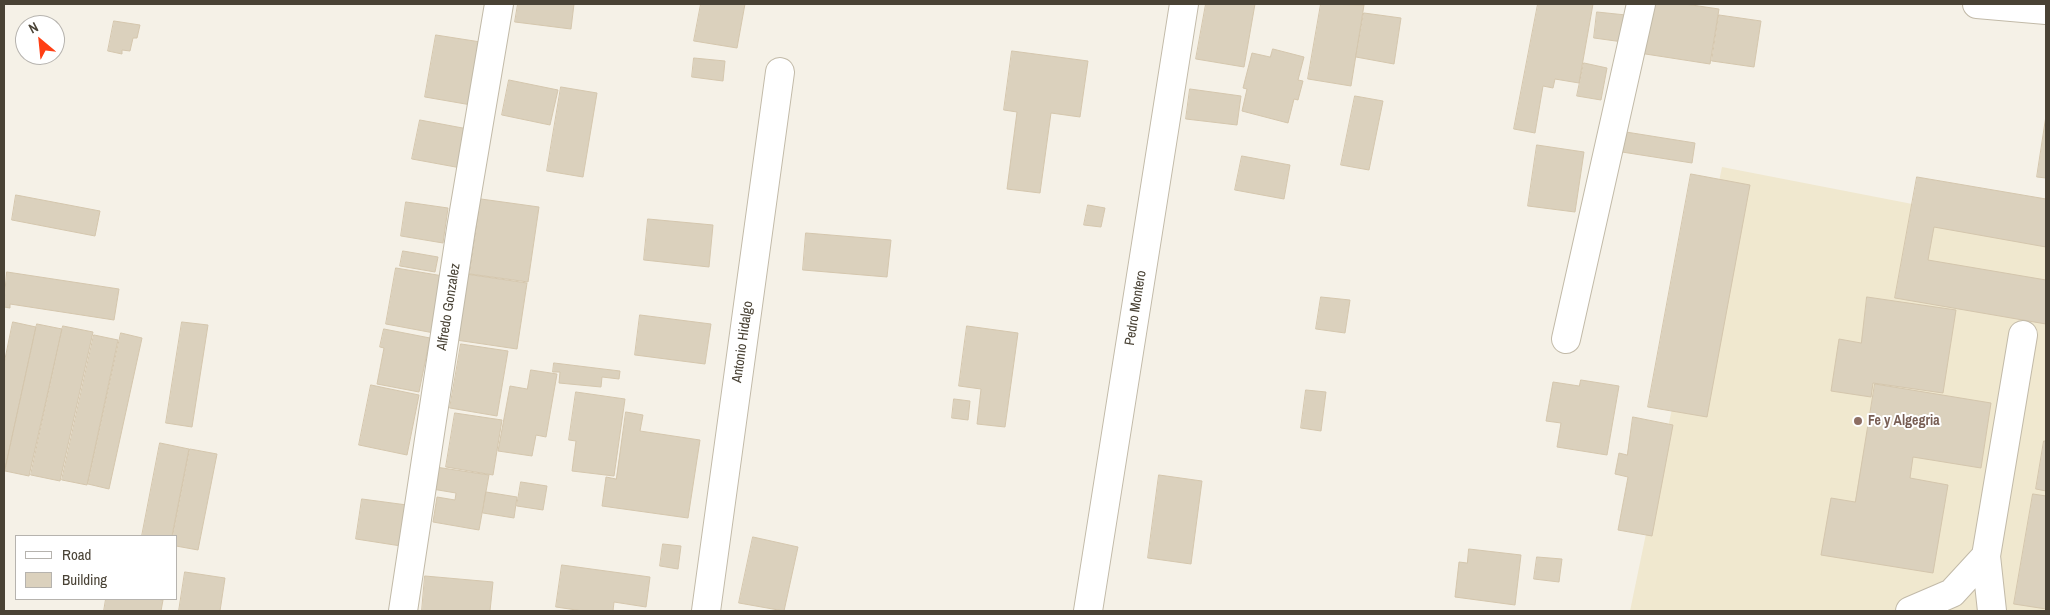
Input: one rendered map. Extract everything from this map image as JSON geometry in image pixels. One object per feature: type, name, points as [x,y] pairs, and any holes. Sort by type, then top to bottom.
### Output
[{"type":"street","name":"Alfredo Gonzalez","points":[[403,611],[461,229],[499,4]]},
{"type":"street","name":"Pedro Montero","points":[[1088,611],[1184,4]]},
{"type":"street","points":[[1566,339],[1641,4]]},
{"type":"street","points":[[1977,4],[2046,10]]},
{"type":"street","name":"Antonio Hidalgo","points":[[706,611],[780,72]]},
{"type":"street","points":[[1992,611],[1986,556],[2023,335]]},
{"type":"street","points":[[1910,611],[1952,593],[1986,556]]},
{"type":"shaded area","name":"Fe y Algegria","points":[[1722,167],[2046,230],[2046,611],[1630,611]]},
{"type":"building","points":[[518,4],[574,4],[571,29],[515,22]]},
{"type":"building","points":[[701,4],[745,4],[737,48],[694,41]]},
{"type":"building","points":[[1206,4],[1255,4],[1244,67],[1196,59]]},
{"type":"building","points":[[1321,4],[1364,5],[1351,86],[1308,79]]},
{"type":"building","points":[[1538,4],[1593,4],[1579,83],[1555,79],[1553,88],[1543,86],[1535,133],[1514,129]]},
{"type":"building","points":[[1647,4],[1685,4],[1719,9],[1710,64],[1639,53]]},
{"type":"building","points":[[1597,12],[1626,15],[1623,42],[1594,38]]},
{"type":"building","points":[[1364,13],[1401,18],[1394,64],[1356,57]]},
{"type":"building","points":[[1719,15],[1761,21],[1754,67],[1712,61]]},
{"type":"building","points":[[114,21],[140,25],[137,38],[133,38],[130,51],[122,50],[122,54],[108,51]]},
{"type":"building","points":[[436,35],[487,43],[477,106],[425,97]]},
{"type":"building","points":[[1273,49],[1304,57],[1298,80],[1303,81],[1298,100],[1294,99],[1288,123],[1242,111],[1247,89],[1243,88],[1252,53],[1270,57]]},
{"type":"building","points":[[1012,51],[1088,61],[1080,117],[1051,113],[1040,193],[1007,189],[1017,112],[1004,110]]},
{"type":"building","points":[[694,58],[725,61],[723,81],[692,77]]},
{"type":"building","points":[[1584,63],[1607,68],[1601,100],[1577,96]]},
{"type":"building","points":[[509,80],[558,90],[550,125],[502,115]]},
{"type":"building","points":[[561,87],[597,93],[583,177],[547,171]]},
{"type":"building","points":[[1190,89],[1241,96],[1237,125],[1186,119]]},
{"type":"building","points":[[1355,96],[1383,101],[1369,170],[1341,165]]},
{"type":"building","points":[[2046,116],[2046,178],[2037,177]]},
{"type":"building","points":[[420,120],[468,129],[461,168],[412,159]]},
{"type":"building","points":[[1626,132],[1695,143],[1692,163],[1622,152]]},
{"type":"building","points":[[1537,145],[1584,152],[1575,212],[1528,206]]},
{"type":"building","points":[[1242,156],[1290,165],[1284,199],[1235,190]]},
{"type":"building","points":[[1691,174],[1750,185],[1707,417],[1648,407]]},
{"type":"building","points":[[1917,177],[2046,199],[2046,247],[1934,227],[1928,260],[2046,280],[2046,324],[1895,298]]},
{"type":"building","points":[[16,195],[100,211],[95,236],[12,220]]},
{"type":"building","points":[[481,199],[539,207],[528,282],[470,274]]},
{"type":"building","points":[[406,202],[448,208],[443,243],[401,236]]},
{"type":"building","points":[[1088,205],[1105,208],[1101,227],[1084,225]]},
{"type":"building","points":[[648,219],[713,225],[709,267],[644,260]]},
{"type":"building","points":[[806,233],[891,240],[887,277],[803,270]]},
{"type":"building","points":[[403,251],[438,257],[435,272],[400,266]]},
{"type":"building","points":[[396,268],[443,276],[434,333],[386,324]]},
{"type":"building","points":[[7,272],[119,289],[114,320],[10,304],[10,308],[4,307]]},
{"type":"building","points":[[466,274],[527,283],[517,349],[456,340]]},
{"type":"building","points":[[1321,297],[1350,300],[1345,333],[1316,329]]},
{"type":"building","points":[[1867,297],[1956,310],[1943,393],[1873,383],[1871,397],[1831,391],[1839,339],[1861,343]]},
{"type":"building","points":[[640,315],[711,324],[705,364],[635,355]]},
{"type":"building","points":[[13,322],[36,327],[4,474],[4,364]]},
{"type":"building","points":[[182,322],[208,325],[192,427],[166,423]]},
{"type":"building","points":[[37,324],[62,329],[29,476],[5,471]]},
{"type":"building","points":[[63,326],[93,332],[60,481],[31,475]]},
{"type":"building","points":[[967,326],[1018,333],[1005,427],[977,424],[981,389],[959,386]]},
{"type":"building","points":[[384,329],[430,338],[419,392],[377,384],[384,348],[380,347]]},
{"type":"building","points":[[121,333],[142,338],[109,489],[88,484]]},
{"type":"building","points":[[94,335],[118,340],[87,485],[62,480]]},
{"type":"building","points":[[461,344],[508,351],[497,416],[450,408]]},
{"type":"building","points":[[554,363],[620,371],[619,379],[602,377],[601,387],[559,383],[560,372],[553,372]]},
{"type":"building","points":[[531,370],[557,374],[546,437],[536,435],[532,456],[498,451],[510,386],[527,389]]},
{"type":"building","points":[[1581,380],[1619,386],[1607,455],[1557,447],[1561,423],[1546,421],[1553,382],[1579,386]]},
{"type":"building","points":[[1875,384],[1991,403],[1981,468],[1913,457],[1910,478],[1948,485],[1933,573],[1821,555],[1831,498],[1855,502]]},
{"type":"building","points":[[371,385],[419,395],[407,455],[359,445]]},
{"type":"building","points":[[1306,390],[1326,392],[1321,431],[1301,428]]},
{"type":"building","points":[[576,392],[625,399],[614,476],[572,471],[576,441],[569,440]]},
{"type":"building","points":[[954,399],[970,401],[968,420],[952,418]]},
{"type":"building","points":[[626,412],[643,415],[640,431],[700,440],[688,518],[602,506],[606,477],[616,479]]},
{"type":"building","points":[[455,413],[502,420],[493,475],[446,467]]},
{"type":"building","points":[[1633,417],[1673,425],[1652,536],[1618,530],[1628,477],[1615,474],[1619,453],[1627,455]]},
{"type":"building","points":[[2044,441],[2046,441],[2046,491],[2036,489]]},
{"type":"building","points":[[160,443],[189,449],[172,535],[142,535]]},
{"type":"building","points":[[190,449],[217,454],[198,550],[178,546],[178,535],[173,535]]},
{"type":"building","points":[[429,466],[489,475],[479,530],[433,522],[437,497],[455,500],[456,493],[426,488]]},
{"type":"building","points":[[1159,475],[1202,481],[1191,564],[1148,558]]},
{"type":"building","points":[[521,482],[547,486],[543,510],[517,506]]},
{"type":"building","points":[[486,492],[517,497],[514,518],[483,513]]},
{"type":"building","points":[[2033,494],[2046,496],[2046,609],[2014,604]]},
{"type":"building","points":[[362,499],[407,505],[401,546],[356,539]]},
{"type":"building","points":[[753,537],[798,547],[784,611],[739,603]]},
{"type":"building","points":[[663,544],[681,546],[678,569],[660,566]]},
{"type":"building","points":[[1469,549],[1521,555],[1515,605],[1455,597],[1459,562],[1467,563]]},
{"type":"building","points":[[1537,557],[1562,559],[1559,582],[1534,579]]},
{"type":"building","points":[[562,565],[650,577],[646,607],[614,602],[613,611],[583,611],[556,607]]},
{"type":"building","points":[[185,572],[225,578],[220,611],[179,611]]},
{"type":"building","points":[[425,576],[493,582],[490,611],[422,611]]},
{"type":"building","points":[[106,600],[163,600],[161,611],[104,611]]},
{"type":"place","name":"Fe y Algegria","points":[[1858,421]]}]
